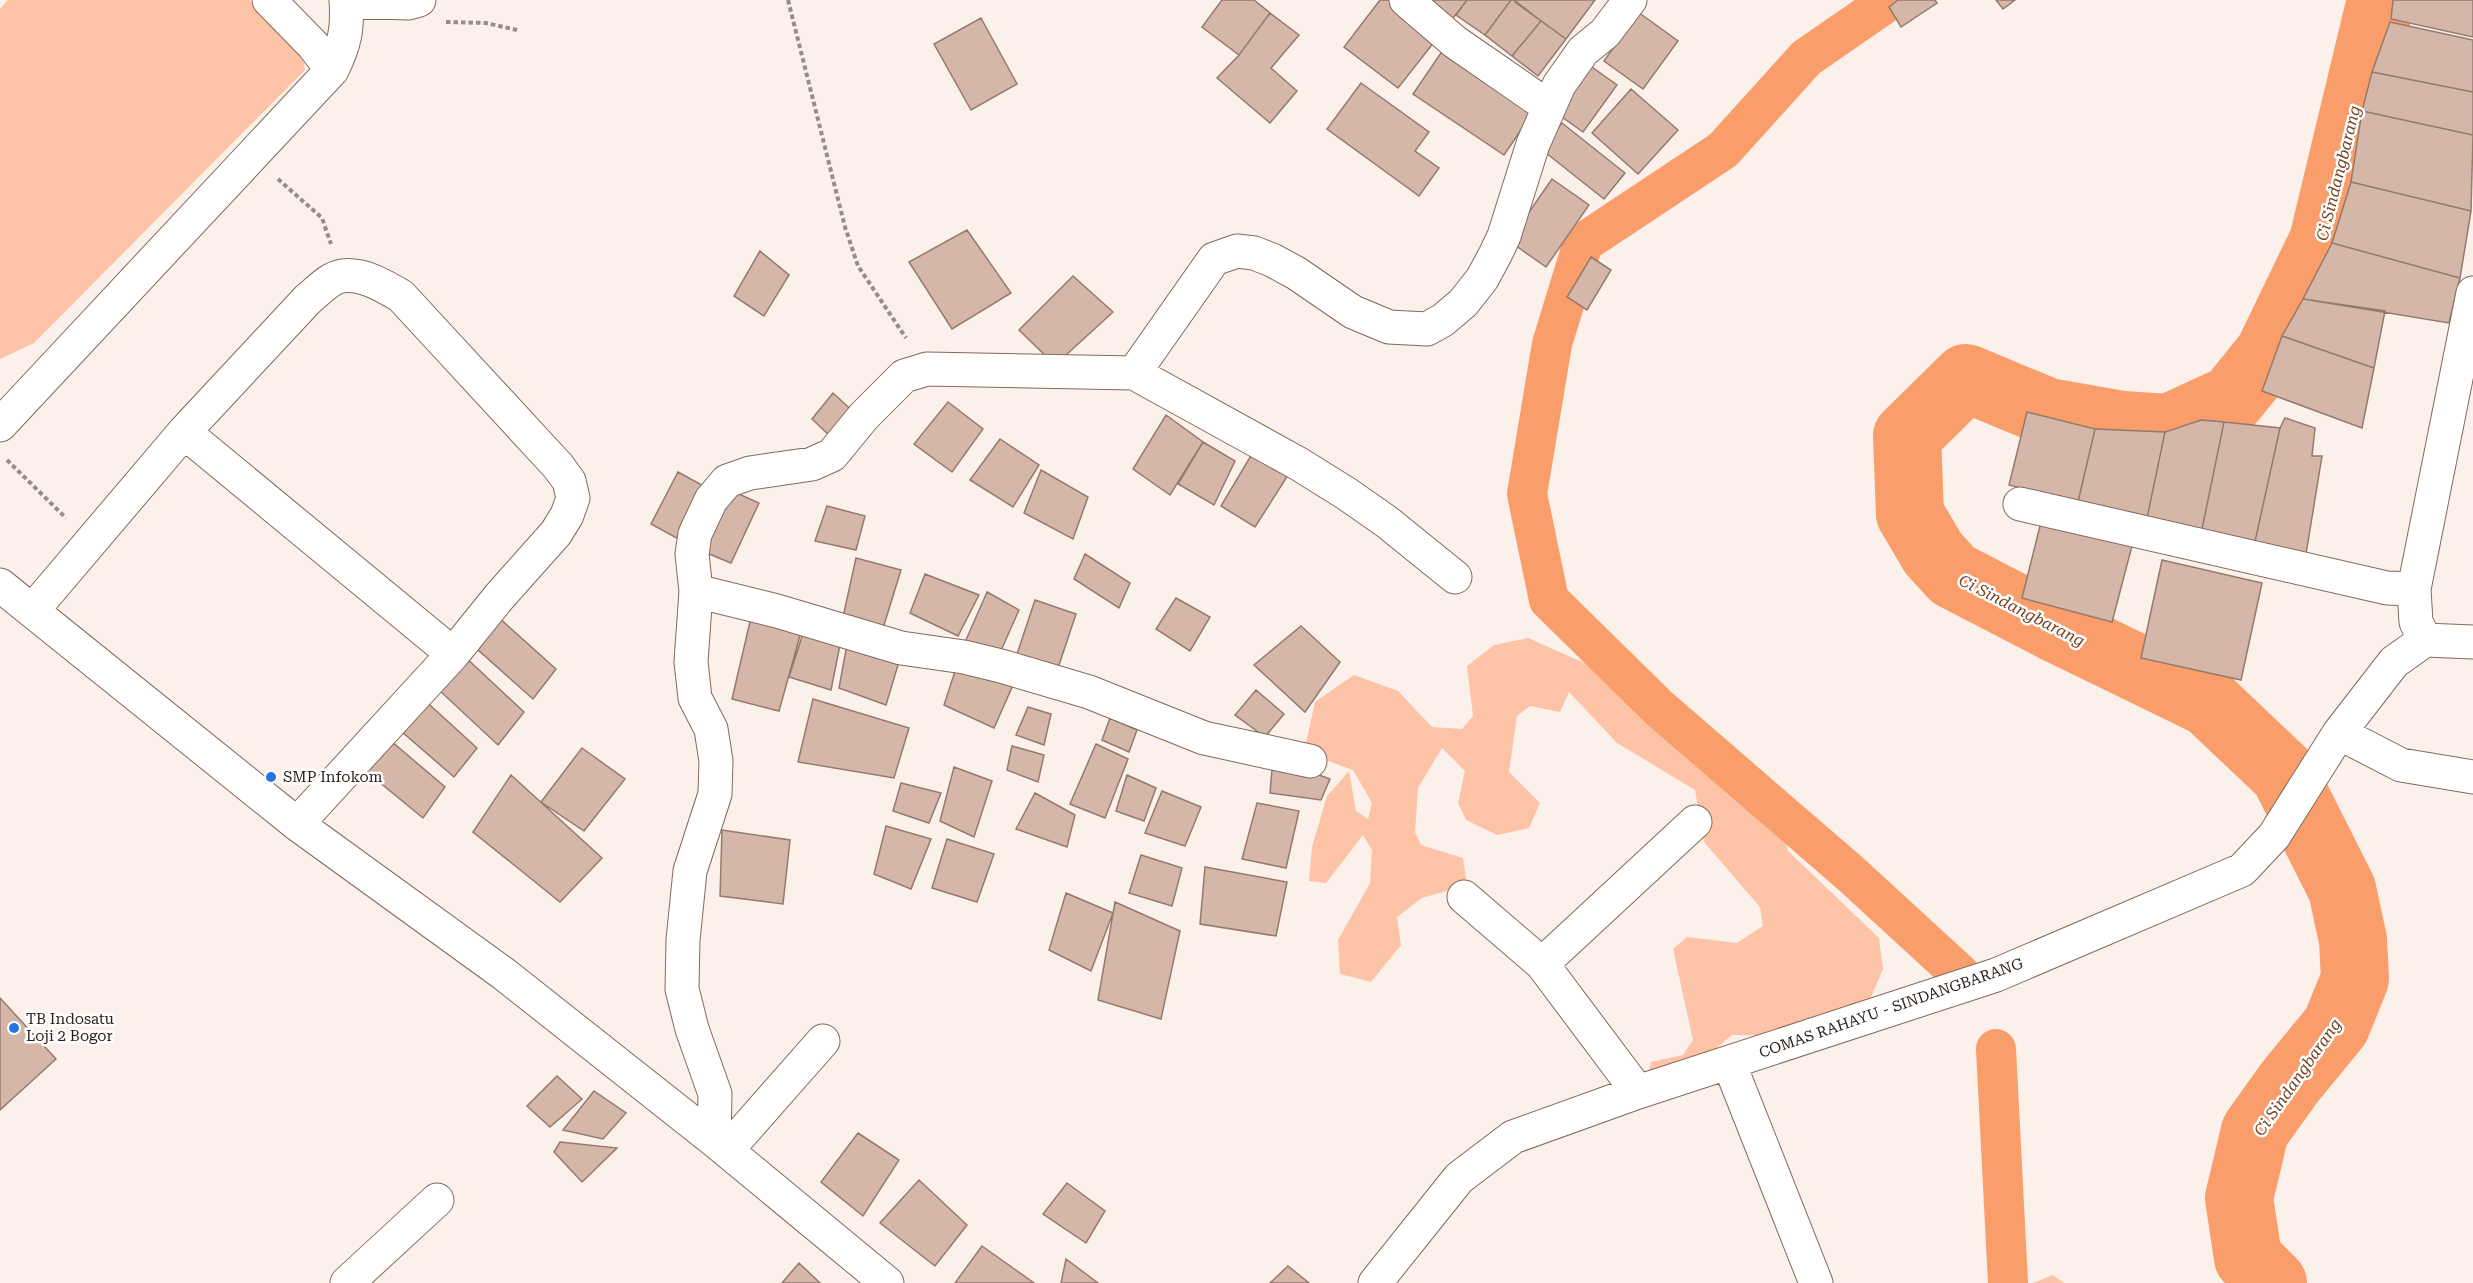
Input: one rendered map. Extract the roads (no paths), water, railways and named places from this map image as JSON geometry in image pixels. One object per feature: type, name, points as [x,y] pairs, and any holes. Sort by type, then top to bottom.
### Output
[{"type":"street","points":[[269,0],[313,45],[332,70]]},
{"type":"street","points":[[0,425],[332,70],[342,49],[347,29],[347,1],[408,3],[419,0]]},
{"type":"street","points":[[1406,0],[1455,42],[1549,107]]},
{"type":"street","points":[[1134,373],[1214,259],[1238,251],[1254,253],[1272,260],[1296,273],[1353,312],[1389,327],[1427,329],[1443,320],[1463,303],[1482,279],[1495,255],[1504,236],[1533,144],[1559,85],[1583,51],[1605,33],[1630,0]]},
{"type":"street","points":[[32,611],[89,541],[184,432],[307,300],[326,284],[342,276],[378,283],[400,296],[558,466],[569,481],[573,498],[567,515],[556,533],[499,597],[453,654],[297,824]]},
{"type":"street","points":[[2473,292],[2415,589],[2416,622],[2425,640],[2473,642]]},
{"type":"street","points":[[720,1145],[716,1094],[692,1029],[682,988],[683,940],[690,871],[715,794],[716,761],[711,729],[695,698],[692,671],[696,591],[692,554],[695,534],[702,516],[719,489],[728,481],[739,475],[812,464],[832,455],[864,416],[904,376],[927,369],[1134,373],[1299,464],[1347,494],[1387,522],[1455,577]]},
{"type":"street","points":[[184,432],[453,654]]},
{"type":"street","points":[[2020,504],[2387,588],[2415,589]]},
{"type":"street","points":[[0,585],[297,824],[504,974],[720,1145],[887,1283]]},
{"type":"street","points":[[696,591],[777,611],[901,648],[964,657],[1001,666],[1089,692],[1204,738],[1310,761]]},
{"type":"street","name":"COMAS RAHAYU - SINDANGBARANG","points":[[1375,1283],[1459,1178],[1513,1137],[1638,1092],[1996,975],[2242,870],[2274,836],[2332,745],[2394,662],[2425,640]]},
{"type":"street","points":[[2332,745],[2401,765],[2473,777]]},
{"type":"street","points":[[1542,964],[1695,822]]},
{"type":"street","points":[[1464,897],[1542,964],[1638,1092]]},
{"type":"street","points":[[720,1145],[823,1041]]},
{"type":"street","points":[[1729,1064],[1816,1283]]},
{"type":"street","points":[[347,1283],[437,1200]]},
{"type":"waterway","points":[[1890,0],[1806,58],[1723,150],[1583,243],[1552,344],[1527,494],[1549,600],[1659,708],[1851,874],[1961,975]]},
{"type":"waterway","name":"Ci Sindangbarang","points":[[2273,1283],[2248,1258],[2239,1198],[2255,1131],[2290,1082],[2336,1026],[2355,979],[2353,940],[2342,889],[2284,774],[2209,703],[1953,575],[1933,553],[1910,514],[1907,436],[1966,378],[2048,412],[2122,425],[2169,428],[2232,399],[2269,353],[2323,241],[2381,0]]},
{"type":"waterway","points":[[1996,1049],[2008,1283]]},
{"type":"place","name":"SMP Infokom","points":[[271,777]]},
{"type":"place","name":"TB Indosatu Loji 2 Bogor","points":[[14,1028]]}]
